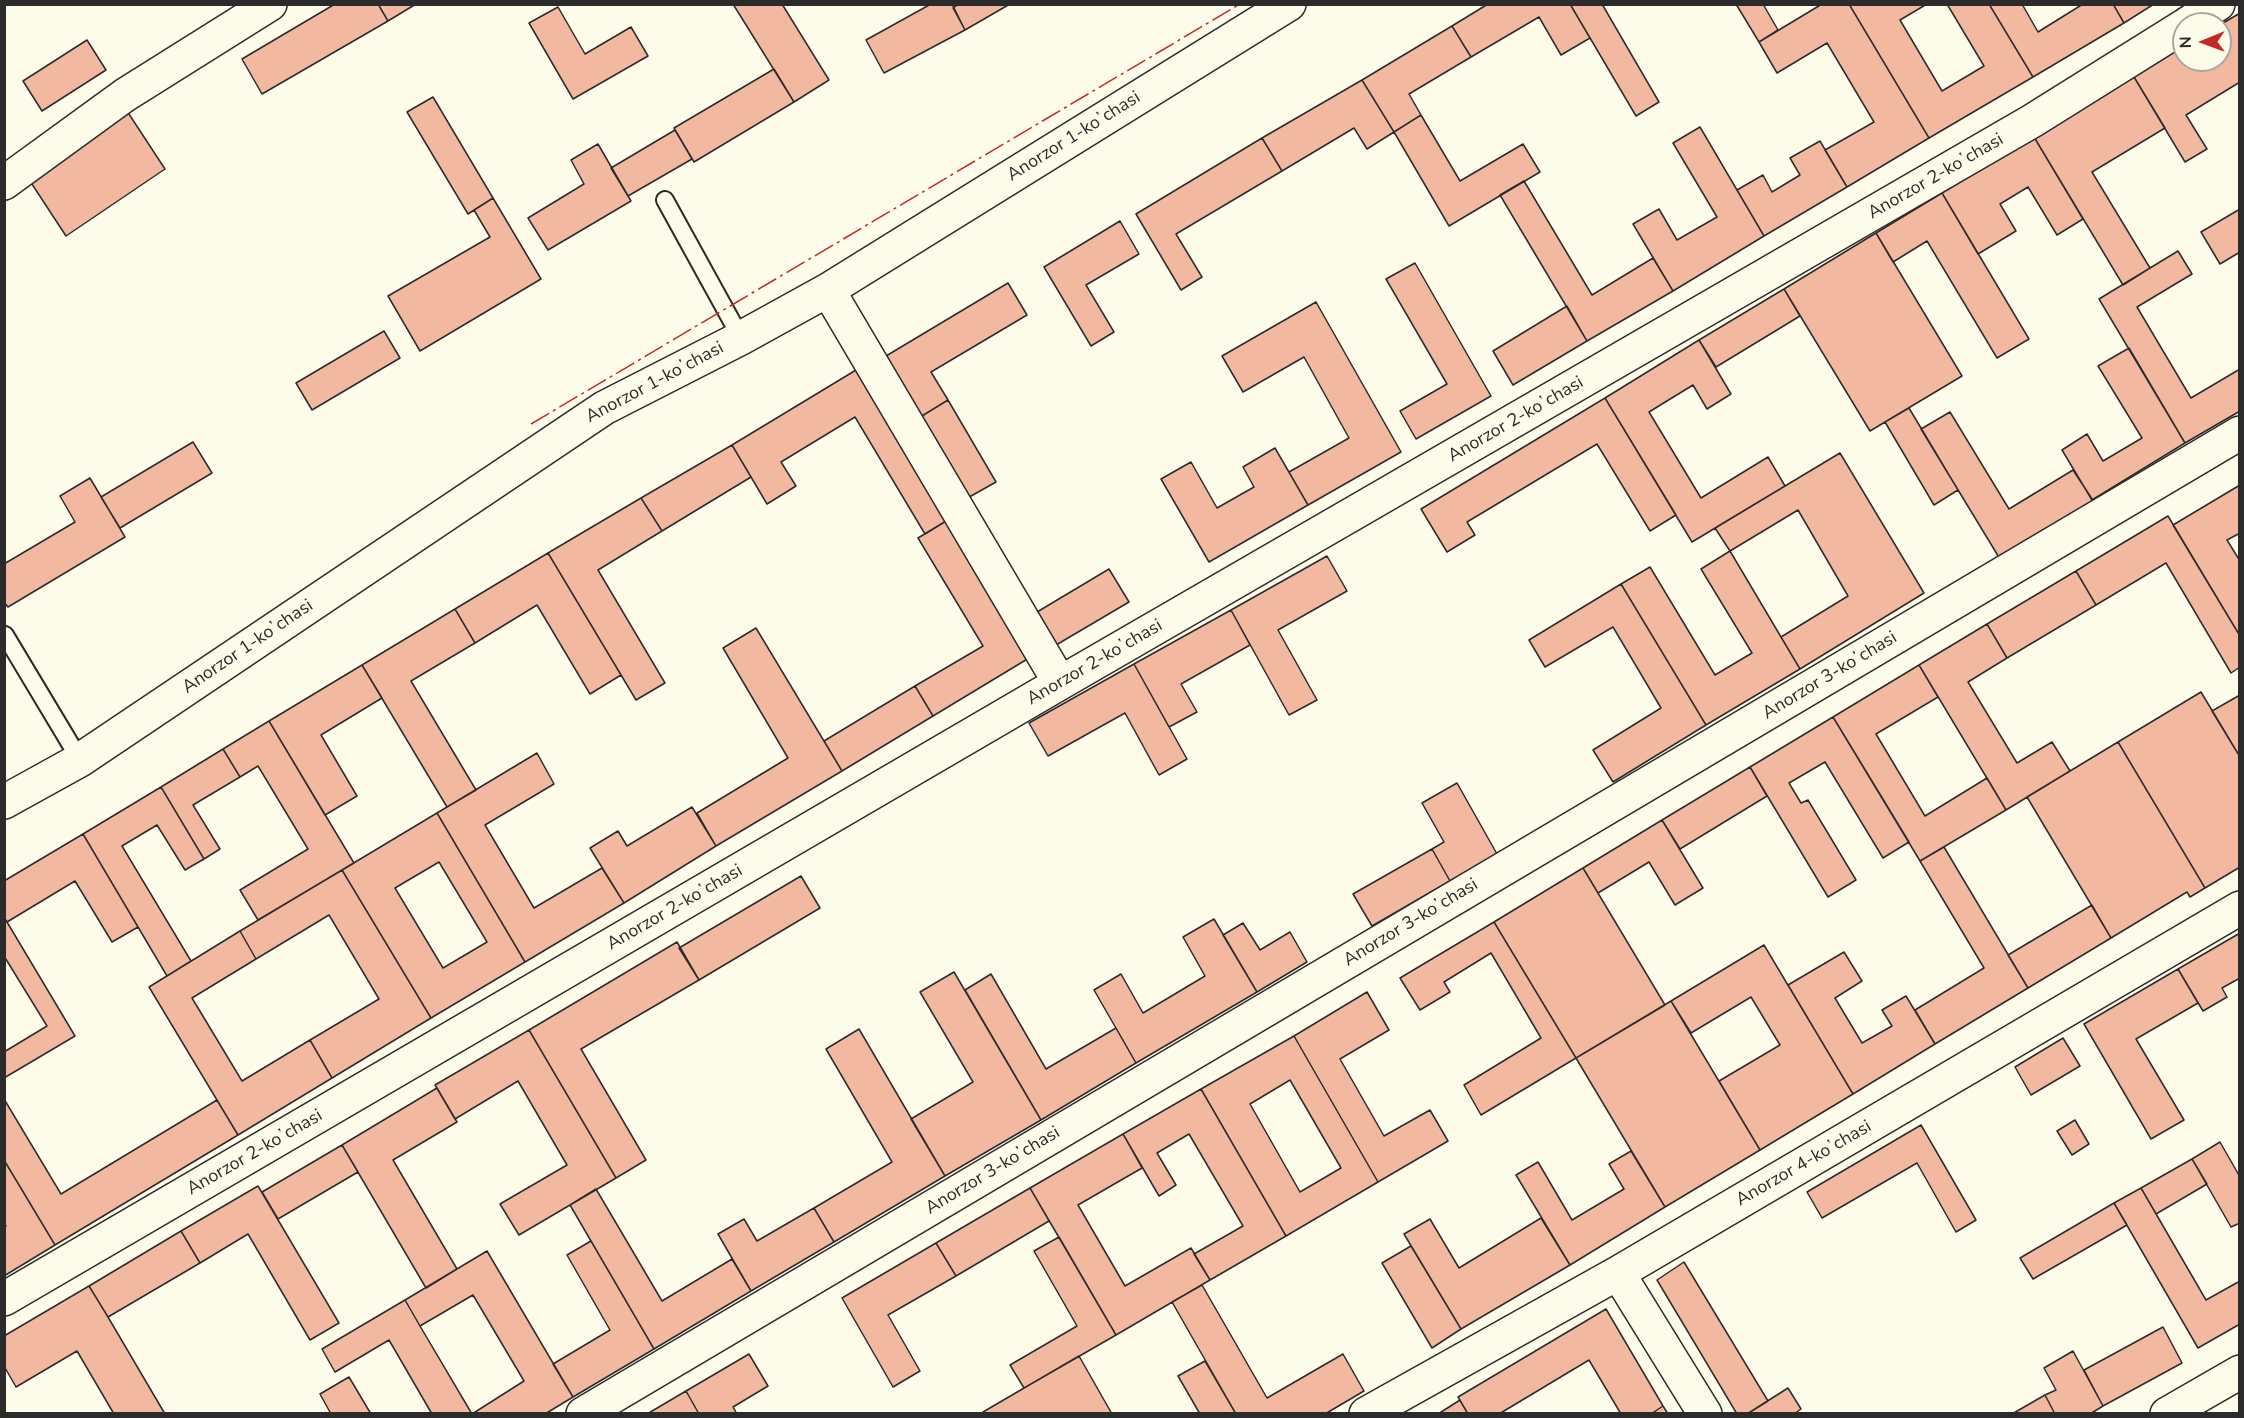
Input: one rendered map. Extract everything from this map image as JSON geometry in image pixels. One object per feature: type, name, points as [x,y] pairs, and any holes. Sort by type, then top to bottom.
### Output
[{"type":"street","points":[[4,183],[125,95],[270,4]]},
{"type":"street","name":"Аnorzor 1-koʼchasi","points":[[4,802],[80,760],[604,408],[741,338],[828,290],[1289,4]]},
{"type":"street","name":"Аnorzor 2-koʼchasi","points":[[4,1299],[1060,683],[2032,121],[2172,34]]},
{"type":"street","points":[[828,290],[1060,683]]},
{"type":"street","name":"Аnorzor 3-koʼchasi","points":[[583,1413],[2240,434]]},
{"type":"street","name":"Аnorzor 4-koʼchasi","points":[[1366,1413],[1618,1273],[2240,908]]},
{"type":"street","points":[[1618,1273],[1705,1413]]},
{"type":"street","points":[[2168,1413],[2240,1372]]},
{"type":"lane","points":[[665,200],[741,338]]},
{"type":"lane","points":[[4,635],[80,760]]},
{"type":"building","points":[[335,4],[378,4],[388,21],[262,94],[242,59]]},
{"type":"building","points":[[378,4],[416,4],[388,21]]},
{"type":"building","points":[[733,4],[782,4],[829,80],[794,102]]},
{"type":"building","points":[[931,4],[952,4],[965,30],[884,73],[866,40]]},
{"type":"building","points":[[959,4],[1010,4],[965,30],[953,8]]},
{"type":"building","points":[[1488,4],[1570,4],[1590,38],[1561,55],[1539,17],[1471,57],[1452,26]]},
{"type":"building","points":[[1570,4],[1602,4],[1659,102],[1636,116]]},
{"type":"building","points":[[1736,4],[1763,4],[1778,30],[1759,42]]},
{"type":"building","points":[[1822,4],[1849,4],[1929,138],[1847,187],[1825,150],[1874,122],[1827,43],[1777,73],[1759,42]]},
{"type":"building","points":[[1849,4],[1927,4],[1900,20],[1942,91],[1984,66],[1947,4],[1989,4],[2033,77],[1929,138]]},
{"type":"building","points":[[1989,4],[2022,4],[2038,32],[2083,4],[2113,4],[2124,23],[2033,77]]},
{"type":"building","points":[[2113,4],[2154,4],[2124,23]]},
{"type":"building","points":[[558,7],[585,54],[631,27],[648,56],[573,99],[529,23]]},
{"type":"building","points":[[2240,13],[2240,82],[2186,115],[2207,149],[2185,162],[2134,77],[2172,53],[2172,72],[2232,72],[2232,18]]},
{"type":"building","points":[[1452,26],[1471,57],[1409,94],[1421,115],[1394,132],[1362,80]]},
{"type":"building","points":[[87,40],[106,70],[42,111],[23,81]]},
{"type":"building","points":[[774,69],[794,102],[694,162],[674,128]]},
{"type":"building","points":[[2134,77],[2165,128],[2092,172],[2150,268],[2123,285],[2034,137]]},
{"type":"building","points":[[1362,80],[1394,132],[1367,149],[1354,128],[1282,171],[1262,138]]},
{"type":"building","points":[[433,97],[493,198],[468,214],[407,112]]},
{"type":"building","points":[[125,108],[165,169],[66,236],[26,175]]},
{"type":"building","points":[[1421,115],[1460,181],[1523,144],[1540,172],[1449,226],[1394,132]]},
{"type":"building","points":[[1700,127],[1764,236],[1673,291],[1633,224],[1659,209],[1677,240],[1717,217],[1673,143]]},
{"type":"building","points":[[675,130],[692,159],[628,196],[611,168]]},
{"type":"building","points":[[2034,137],[2083,219],[2057,235],[2028,187],[2000,204],[2016,231],[1978,254],[1942,193]]},
{"type":"building","points":[[1262,138],[1282,171],[1176,234],[1202,277],[1181,290],[1136,214]]},
{"type":"building","points":[[1820,141],[1847,187],[1764,236],[1737,190],[1763,175],[1772,192],[1800,175],[1790,158]]},
{"type":"building","points":[[598,144],[631,201],[548,250],[528,218],[584,184],[571,160]]},
{"type":"building","points":[[1524,181],[1592,295],[1653,258],[1673,291],[1587,341],[1500,195]]},
{"type":"building","points":[[1942,193],[2029,339],[1997,358],[1927,241],[1893,262],[1876,233]]},
{"type":"building","points":[[493,198],[541,279],[420,351],[388,296],[490,237],[474,210]]},
{"type":"building","points":[[2240,209],[2240,252],[2220,264],[2201,232]]},
{"type":"building","points":[[1120,221],[1139,254],[1086,285],[1114,332],[1091,346],[1044,267]]},
{"type":"building","points":[[1876,233],[1962,376],[1870,431],[1784,289]]},
{"type":"building","points":[[2178,251],[2192,274],[2137,307],[2191,398],[2240,369],[2240,411],[2185,443],[2099,299]]},
{"type":"building","points":[[1415,263],[1491,396],[1416,439],[1400,411],[1447,384],[1386,279]]},
{"type":"building","points":[[1008,283],[1027,315],[931,372],[948,400],[917,419],[881,359]]},
{"type":"building","points":[[1784,289],[1800,316],[1716,367],[1699,340]]},
{"type":"building","points":[[1316,302],[1401,452],[1308,505],[1289,472],[1349,438],[1304,357],[1243,392],[1222,356]]},
{"type":"building","points":[[1567,306],[1587,341],[1513,385],[1493,351]]},
{"type":"building","points":[[384,331],[400,358],[312,410],[296,383]]},
{"type":"building","points":[[1699,340],[1731,394],[1707,409],[1693,385],[1649,412],[1701,498],[1768,457],[1785,486],[1692,542],[1605,398]]},
{"type":"building","points":[[2129,348],[2185,443],[2092,500],[2062,450],[2087,434],[2103,461],[2142,438],[2098,366]]},
{"type":"building","points":[[861,367],[951,518],[925,534],[855,417],[781,462],[796,486],[767,504],[732,445]]},
{"type":"building","points":[[1605,398],[1676,515],[1650,531],[1597,444],[1467,522],[1475,535],[1447,552],[1421,509]]},
{"type":"building","points":[[948,400],[996,482],[964,500],[917,419]]},
{"type":"building","points":[[1909,408],[1958,490],[1934,505],[1885,422]]},
{"type":"building","points":[[1950,412],[2009,509],[2073,470],[2094,502],[2000,559],[1921,429]]},
{"type":"building","points":[[193,442],[212,473],[120,528],[101,497]]},
{"type":"building","points":[[732,445],[751,477],[662,531],[641,498]]},
{"type":"building","points":[[1275,448],[1308,505],[1209,562],[1161,479],[1191,462],[1217,508],[1254,487],[1243,467]]},
{"type":"building","points":[[1840,453],[1924,593],[1800,669],[1781,637],[1848,596],[1798,510],[1730,551],[1715,528]]},
{"type":"building","points":[[90,478],[125,537],[8,607],[4,602],[4,564],[75,522],[60,496]]},
{"type":"building","points":[[2240,485],[2240,533],[2227,540],[2240,561],[2240,636],[2173,525]]},
{"type":"building","points":[[641,498],[662,531],[598,570],[665,683],[636,700],[548,553]]},
{"type":"building","points":[[2168,516],[2240,636],[2240,667],[2231,673],[2166,563],[2096,605],[2076,571]]},
{"type":"building","points":[[951,518],[1034,655],[933,716],[915,686],[983,646],[918,538]]},
{"type":"building","points":[[1730,551],[1800,669],[1706,725],[1621,584],[1650,567],[1715,675],[1752,653],[1701,569]]},
{"type":"building","points":[[548,553],[621,675],[590,694],[537,605],[475,643],[455,609]]},
{"type":"building","points":[[1327,556],[1347,591],[1278,630],[1317,700],[1289,715],[1231,610]]},
{"type":"building","points":[[1109,569],[1129,602],[1051,648],[1032,615]]},
{"type":"building","points":[[2076,571],[2096,605],[2007,658],[1987,624]]},
{"type":"building","points":[[1621,584],[1706,725],[1613,782],[1593,750],[1661,708],[1613,627],[1545,667],[1529,640]]},
{"type":"building","points":[[455,609],[475,643],[411,681],[476,790],[447,807],[362,665]]},
{"type":"building","points":[[1231,610],[1250,645],[1181,684],[1197,712],[1169,727],[1134,664]]},
{"type":"building","points":[[1987,624],[2007,658],[1968,682],[2017,763],[2052,742],[2070,771],[2006,810],[1919,665]]},
{"type":"building","points":[[756,628],[842,771],[716,846],[697,813],[788,758],[723,648]]},
{"type":"building","points":[[1134,664],[1187,759],[1159,775],[1125,713],[1048,756],[1029,723]]},
{"type":"building","points":[[362,665],[382,698],[321,735],[357,796],[325,815],[269,721]]},
{"type":"building","points":[[1919,665],[1938,697],[1876,734],[1925,816],[1987,778],[2006,810],[1920,861],[1833,717]]},
{"type":"building","points":[[915,686],[933,716],[842,771],[824,741]]},
{"type":"building","points":[[2201,692],[2240,757],[2240,867],[2205,888],[2118,742]]},
{"type":"building","points":[[2240,695],[2240,757],[2212,711]]},
{"type":"building","points":[[1833,717],[1909,842],[1883,858],[1825,762],[1789,783],[1801,803],[1808,800],[1856,880],[1828,897],[1750,767]]},
{"type":"building","points":[[269,721],[354,863],[258,920],[240,890],[308,849],[258,766],[240,777],[223,749]]},
{"type":"building","points":[[2118,742],[2205,888],[2190,897],[2187,892],[2111,938],[2027,797]]},
{"type":"building","points":[[223,749],[240,777],[193,805],[220,849],[204,859],[161,787]]},
{"type":"building","points":[[537,753],[554,784],[485,825],[534,908],[602,868],[624,903],[525,962],[437,813]]},
{"type":"building","points":[[1750,767],[1767,796],[1680,849],[1662,820]]},
{"type":"building","points":[[1457,783],[1497,854],[1450,881],[1432,849],[1444,842],[1422,803]]},
{"type":"building","points":[[161,787],[204,859],[185,870],[157,825],[122,846],[191,961],[167,976],[83,834]]},
{"type":"building","points":[[692,807],[716,846],[624,903],[590,848],[618,831],[627,846]]},
{"type":"building","points":[[437,813],[525,962],[431,1018],[342,870]],"holes":[[[439,862],[487,942],[443,968],[395,888]]]},
{"type":"building","points":[[1662,820],[1703,888],[1675,905],[1649,862],[1598,893],[1583,868]]},
{"type":"building","points":[[83,834],[138,927],[112,942],[75,881],[7,922],[4,917],[4,881]]},
{"type":"building","points":[[1944,847],[2028,988],[1935,1044],[1915,1010],[1984,968],[1920,861]]},
{"type":"building","points":[[1432,849],[1450,881],[1372,926],[1353,894]]},
{"type":"building","points":[[1583,868],[1665,1005],[1576,1058],[1494,922]]},
{"type":"building","points":[[342,870],[431,1018],[332,1078],[310,1040],[379,999],[329,915],[256,959],[240,931]]},
{"type":"building","points":[[801,876],[820,908],[699,980],[679,948]]},
{"type":"building","points":[[2092,905],[2111,938],[2028,988],[2008,955]]},
{"type":"building","points":[[4,917],[75,1036],[4,1078],[4,1052],[47,1026],[4,956]]},
{"type":"building","points":[[1214,919],[1257,992],[1136,1063],[1094,990],[1121,974],[1143,1013],[1205,976],[1183,937]]},
{"type":"building","points":[[1494,922],[1576,1058],[1481,1115],[1464,1085],[1541,1038],[1491,953],[1444,982],[1450,992],[1420,1010],[1400,978]]},
{"type":"building","points":[[1243,923],[1260,950],[1290,932],[1307,962],[1257,992],[1223,935]]},
{"type":"building","points":[[240,931],[256,959],[192,998],[242,1081],[310,1040],[332,1078],[238,1135],[149,987]]},
{"type":"building","points":[[2240,933],[2240,978],[2222,988],[2227,997],[2203,1011],[2178,969]]},
{"type":"building","points":[[677,942],[699,980],[581,1049],[646,1160],[616,1178],[529,1030]]},
{"type":"building","points":[[1764,945],[1853,1094],[1760,1150],[1719,1081],[1780,1045],[1751,997],[1691,1033],[1671,1001]]},
{"type":"building","points":[[1844,952],[1862,981],[1835,998],[1862,1043],[1892,1026],[1882,1010],[1906,996],[1935,1044],[1853,1094],[1788,985]]},
{"type":"building","points":[[2178,969],[2198,1003],[2136,1039],[2184,1120],[2151,1139],[2084,1024]]},
{"type":"building","points":[[954,972],[1041,1120],[945,1176],[911,1119],[973,1082],[920,992]]},
{"type":"building","points":[[991,974],[1046,1069],[1116,1028],[1136,1063],[1041,1120],[965,990]]},
{"type":"building","points":[[1367,992],[1389,1030],[1340,1059],[1384,1136],[1430,1110],[1448,1141],[1378,1182],[1294,1036]]},
{"type":"building","points":[[1671,1001],[1760,1150],[1665,1207],[1576,1058]]},
{"type":"building","points":[[859,1029],[945,1176],[834,1242],[814,1208],[892,1162],[826,1049]]},
{"type":"building","points":[[529,1030],[616,1178],[519,1235],[500,1204],[567,1165],[518,1081],[455,1119],[435,1085]]},
{"type":"building","points":[[1294,1036],[1378,1182],[1286,1236],[1201,1089]],"holes":[[[1290,1080],[1341,1168],[1300,1192],[1250,1104]]]},
{"type":"building","points":[[2063,1038],[2080,1066],[2031,1095],[2015,1067]]},
{"type":"building","points":[[437,1088],[457,1122],[393,1160],[457,1269],[426,1288],[342,1145]]},
{"type":"building","points":[[1201,1089],[1286,1236],[1210,1280],[1194,1254],[1243,1226],[1189,1134],[1157,1153],[1176,1185],[1159,1196],[1123,1134]]},
{"type":"building","points":[[4,1099],[61,1194],[217,1100],[238,1135],[55,1245],[4,1160]]},
{"type":"building","points":[[2075,1120],[2089,1144],[2072,1155],[2057,1131]]},
{"type":"building","points":[[1921,1125],[1976,1220],[1956,1232],[1917,1163],[1822,1218],[1807,1192]]},
{"type":"building","points":[[1123,1134],[1142,1168],[1078,1205],[1125,1286],[1191,1248],[1210,1280],[1116,1335],[1030,1188]]},
{"type":"building","points":[[2220,1142],[2240,1177],[2240,1223],[2231,1227],[2192,1159]]},
{"type":"building","points":[[342,1145],[358,1172],[278,1219],[262,1192]]},
{"type":"building","points":[[1631,1151],[1665,1207],[1570,1265],[1516,1175],[1538,1162],[1572,1220],[1624,1189],[1609,1164]]},
{"type":"building","points":[[2192,1159],[2207,1184],[2156,1214],[2141,1188]]},
{"type":"building","points":[[4,1160],[55,1245],[4,1276],[4,1228],[6,1226],[4,1223]]},
{"type":"building","points":[[258,1186],[339,1323],[310,1340],[248,1234],[200,1263],[181,1231]]},
{"type":"building","points":[[1030,1188],[1049,1221],[956,1276],[936,1243]]},
{"type":"building","points":[[2141,1188],[2206,1300],[2240,1281],[2240,1324],[2198,1348],[2114,1203]]},
{"type":"building","points":[[596,1189],[662,1301],[732,1259],[751,1291],[654,1349],[570,1205]]},
{"type":"building","points":[[2114,1203],[2127,1225],[2033,1279],[2020,1258]]},
{"type":"building","points":[[814,1208],[834,1242],[751,1291],[718,1234],[744,1219],[757,1241]]},
{"type":"building","points":[[1541,1218],[1570,1265],[1461,1329],[1404,1234],[1430,1219],[1459,1268]]},
{"type":"building","points":[[181,1231],[200,1263],[108,1317],[89,1286]]},
{"type":"building","points":[[1059,1237],[1116,1335],[1024,1388],[1010,1365],[1077,1326],[1034,1251]]},
{"type":"building","points":[[591,1241],[654,1349],[573,1397],[553,1364],[610,1330],[567,1255]]},
{"type":"building","points":[[936,1243],[956,1276],[888,1315],[920,1371],[893,1387],[842,1298]]},
{"type":"building","points":[[1411,1246],[1461,1329],[1432,1348],[1382,1263]]},
{"type":"building","points":[[487,1251],[573,1397],[545,1414],[472,1414],[524,1381],[473,1295],[420,1326],[405,1300]]},
{"type":"building","points":[[1684,1262],[1768,1401],[1747,1414],[1737,1414],[1657,1280]]},
{"type":"building","points":[[1202,1285],[1267,1398],[1343,1354],[1364,1391],[1325,1414],[1236,1414],[1172,1302]]},
{"type":"building","points":[[89,1286],[165,1414],[114,1414],[77,1351],[16,1387],[4,1366],[4,1336]]},
{"type":"building","points":[[405,1300],[472,1414],[432,1414],[389,1340],[335,1372],[322,1349]]},
{"type":"building","points":[[1606,1309],[1663,1406],[1651,1414],[1621,1414],[1589,1360],[1499,1414],[1468,1414],[1458,1397]]},
{"type":"building","points":[[2163,1327],[2182,1363],[2103,1406],[2084,1370]]},
{"type":"building","points":[[2073,1351],[2103,1406],[2090,1414],[2055,1414],[2045,1395],[2056,1390],[2044,1368]]},
{"type":"building","points":[[749,1354],[768,1386],[733,1407],[737,1414],[699,1414],[686,1391]]},
{"type":"building","points":[[1079,1356],[1112,1414],[983,1414],[983,1412]]},
{"type":"building","points":[[1205,1361],[1236,1414],[1200,1414],[1178,1376]]},
{"type":"building","points":[[349,1377],[371,1414],[331,1414],[320,1394]]},
{"type":"building","points":[[1788,1388],[1801,1409],[1794,1414],[1747,1414]]},
{"type":"building","points":[[686,1391],[699,1414],[647,1414]]},
{"type":"building","points":[[2045,1395],[2055,1414],[2012,1414]]},
{"type":"building","points":[[1460,1400],[1468,1414],[1438,1414]]},
{"type":"building","points":[[1663,1406],[1668,1414],[1651,1414]]},
{"type":"power","points":[[531,424],[1240,4]]}]
